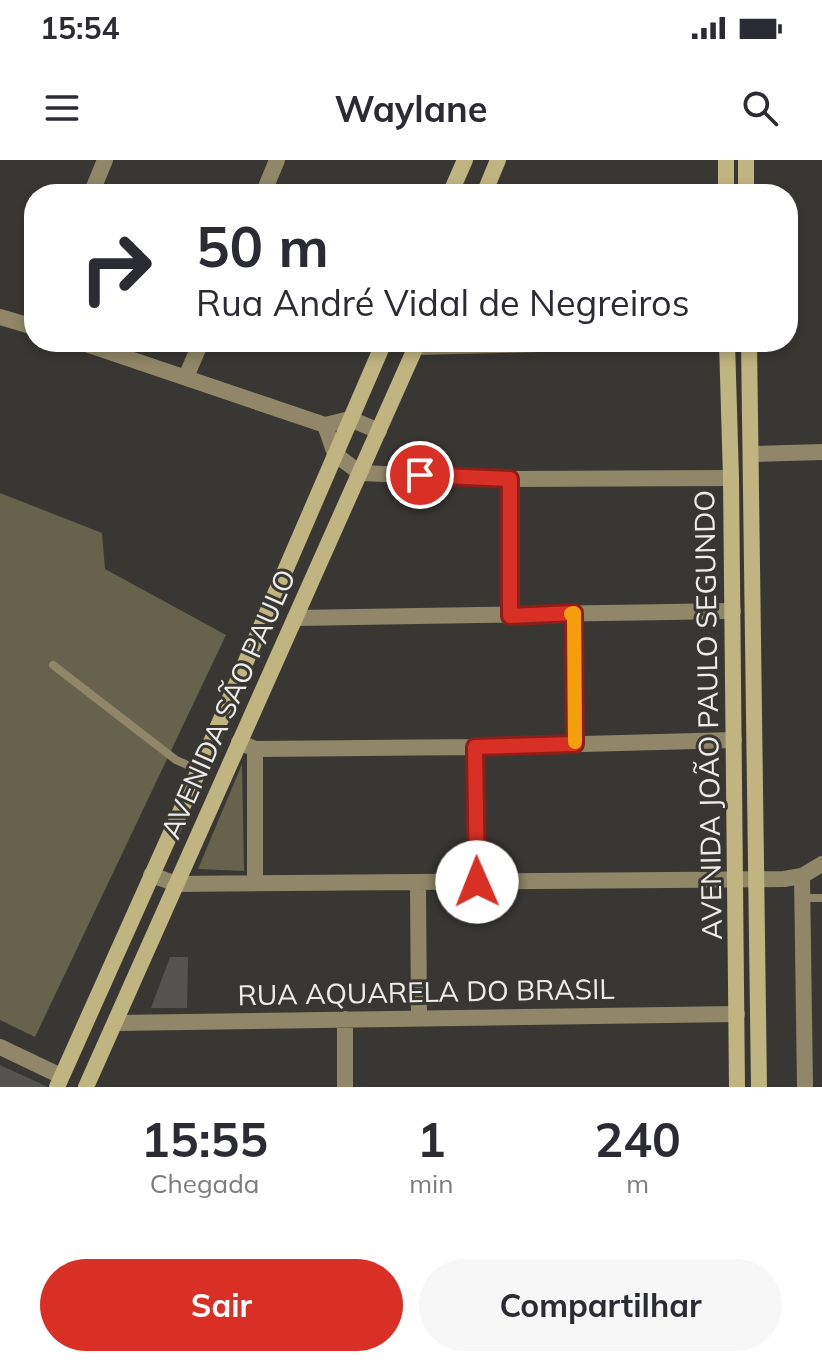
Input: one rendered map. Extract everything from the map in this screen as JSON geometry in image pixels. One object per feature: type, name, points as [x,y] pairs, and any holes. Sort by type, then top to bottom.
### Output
[{"type":"street","points":[[95,184],[105,160]]},
{"type":"street","points":[[267,184],[277,160]]},
{"type":"street","points":[[454,184],[465,160]]},
{"type":"street","points":[[488,184],[498,160]]},
{"type":"street","points":[[726,160],[726,184]]},
{"type":"street","points":[[746,160],[746,184]]},
{"type":"street","points":[[0,317],[24,323]]},
{"type":"street","points":[[110,352],[325,425],[350,419],[379,431]]},
{"type":"street","points":[[186,377],[197,352]]},
{"type":"street","name":"AVENIDA SÃO PAULO","points":[[59,1081],[199,770],[380,352]]},
{"type":"street","name":"AVENIDA SÃO PAULO","points":[[86,1087],[414,352]]},
{"type":"street","name":"AVENIDA JOÃO PAULO SEGUNDO","points":[[727,352],[737,1087]]},
{"type":"street","name":"AVENIDA JOÃO PAULO SEGUNDO","points":[[749,352],[759,1087]]},
{"type":"street","points":[[325,425],[335,454],[360,473],[510,479],[731,478]]},
{"type":"street","points":[[751,454],[822,452]]},
{"type":"street","points":[[510,479],[510,616]]},
{"type":"street","points":[[295,618],[733,611]]},
{"type":"street","points":[[574,613],[575,744]]},
{"type":"street","points":[[239,742],[255,749],[734,740]]},
{"type":"street","points":[[475,747],[477,882]]},
{"type":"street","points":[[255,749],[255,883]]},
{"type":"street","points":[[151,875],[177,884],[736,879],[802,876],[822,864]]},
{"type":"street","points":[[802,876],[805,1087]]},
{"type":"street","points":[[418,884],[419,1018]]},
{"type":"street","name":"RUA AQUARELA DO BRASIL","points":[[116,1023],[737,1014]]},
{"type":"street","points":[[345,1019],[345,1087]]},
{"type":"street","points":[[0,1047],[59,1081]]},
{"type":"lane","points":[[53,665],[176,760],[199,770]]},
{"type":"lane","points":[[802,898],[822,898]]},
{"type":"shaded area","points":[[0,493],[102,533],[105,569],[226,635],[35,1037],[0,1020]]},
{"type":"shaded area","points":[[242,764],[244,871],[198,869]]},
{"type":"building","points":[[170,957],[188,957],[187,1008],[151,1008]]},
{"type":"building","points":[[0,1065],[48,1087],[0,1087]]},
{"type":"slow traffic","points":[[571,614],[574,613],[575,742]]},
{"type":"route","points":[[420,475],[510,479],[510,616],[574,613],[575,744],[475,747],[477,882]]}]
